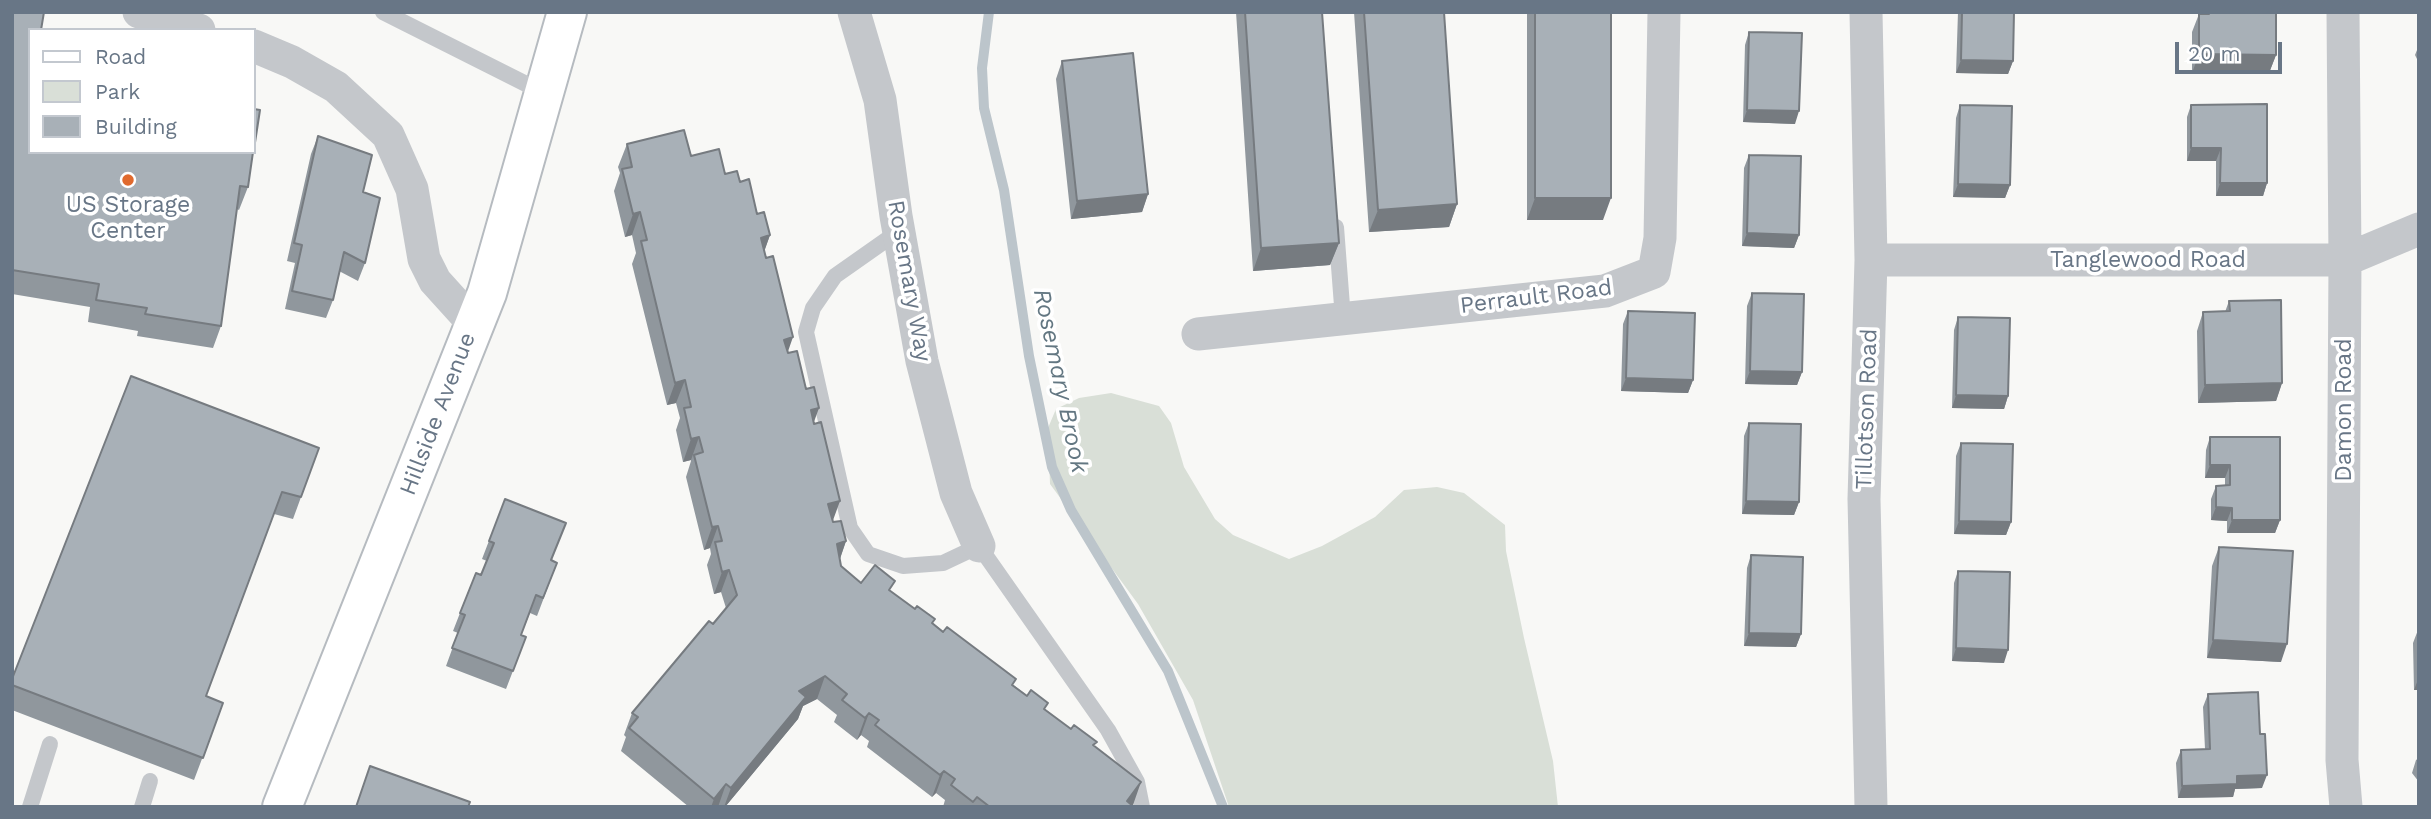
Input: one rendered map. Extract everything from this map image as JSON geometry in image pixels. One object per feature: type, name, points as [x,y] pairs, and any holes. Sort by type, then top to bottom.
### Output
[{"type":"street","points":[[139,12],[192,28]]},
{"type":"street","name":"Hillside Avenue","points":[[282,807],[487,293],[567,12]]},
{"type":"street","name":"Rosemary Way","points":[[854,12],[880,100],[899,231],[935,414],[956,493],[979,546]]},
{"type":"street","name":"Perrault Road","points":[[1198,334],[1605,291],[1654,272],[1660,238],[1664,12]]},
{"type":"street","name":"Tillotson Road","points":[[1866,12],[1871,260],[1864,499],[1871,807]]},
{"type":"street","name":"Damon Road","points":[[2343,12],[2345,260],[2342,760],[2346,807]]},
{"type":"street","points":[[256,47],[336,87],[388,135],[412,189],[424,259],[435,281],[473,323]]},
{"type":"street","name":"Tanglewood Road","points":[[1871,260],[2345,260],[2419,229]]},
{"type":"lane","points":[[383,12],[545,94]]},
{"type":"lane","points":[[1335,215],[1343,319]]},
{"type":"lane","points":[[899,231],[835,276],[813,308],[806,332],[850,528],[868,554],[903,566],[943,563],[979,546],[1108,730],[1137,782],[1142,807]]},
{"type":"lane","points":[[30,807],[50,744]]},
{"type":"lane","points":[[142,807],[150,781]]},
{"type":"green space","points":[[1111,393],[1159,406],[1171,423],[1184,467],[1215,519],[1233,535],[1289,559],[1322,546],[1375,517],[1404,490],[1437,487],[1464,493],[1505,525],[1506,551],[1553,761],[1558,807],[1229,807],[1193,700],[1138,604],[1050,484],[1048,428],[1056,409],[1079,398]]},
{"type":"building","name":"US Storage Center","points":[[12,12],[44,12],[41,28],[28,28],[28,154],[253,154],[248,187],[240,186],[221,326],[145,314],[147,308],[96,300],[99,284],[12,270]]},
{"type":"building","points":[[1245,12],[1322,12],[1339,243],[1261,248]]},
{"type":"building","points":[[1364,12],[1444,12],[1457,204],[1378,210]]},
{"type":"building","points":[[1535,12],[1611,12],[1611,198],[1535,198]]},
{"type":"building","points":[[1962,12],[2014,12],[2013,61],[1961,60]]},
{"type":"building","points":[[2276,12],[2276,55],[2199,54],[2199,14]]},
{"type":"building","points":[[1749,32],[1802,33],[1799,111],[1747,110]]},
{"type":"building","points":[[1133,53],[1148,194],[1077,201],[1062,61]]},
{"type":"building","points":[[2267,104],[2267,183],[2220,183],[2221,148],[2191,148],[2191,105]]},
{"type":"building","points":[[1960,105],[2012,106],[2010,185],[1958,184]]},
{"type":"building","points":[[256,109],[260,110],[256,136]]},
{"type":"building","points":[[684,130],[691,156],[719,149],[725,174],[737,171],[740,182],[749,179],[757,214],[764,212],[770,235],[761,238],[766,258],[773,256],[793,337],[784,340],[788,353],[797,351],[806,389],[814,387],[819,408],[811,410],[814,424],[821,422],[840,501],[828,504],[833,522],[841,521],[846,541],[837,544],[841,566],[861,583],[875,565],[895,581],[889,590],[915,609],[917,606],[935,619],[932,623],[943,632],[947,627],[1016,679],[1012,685],[1027,696],[1031,690],[1048,703],[1044,709],[1071,729],[1074,725],[1097,742],[1093,745],[1141,782],[1127,801],[1134,807],[990,807],[977,797],[973,802],[951,785],[955,779],[944,771],[940,775],[875,725],[879,720],[869,713],[865,718],[842,700],[847,694],[825,676],[799,691],[806,697],[731,788],[726,784],[714,799],[629,728],[638,717],[632,713],[709,621],[713,624],[737,595],[729,570],[722,572],[715,542],[722,541],[718,526],[712,527],[694,455],[703,452],[699,437],[691,439],[684,408],[691,407],[685,380],[675,383],[641,241],[647,240],[640,212],[633,214],[622,169],[632,167],[627,144]]},
{"type":"building","points":[[318,136],[372,155],[363,192],[380,198],[365,263],[344,252],[333,300],[292,291],[302,245],[294,243]]},
{"type":"building","points":[[1749,155],[1801,156],[1799,235],[1747,233]]},
{"type":"building","points":[[1752,293],[1804,294],[1802,372],[1750,371]]},
{"type":"building","points":[[2281,300],[2282,383],[2205,385],[2203,312],[2230,311],[2229,301]]},
{"type":"building","points":[[1628,311],[1695,313],[1693,380],[1626,378]]},
{"type":"building","points":[[1958,317],[2010,318],[2008,396],[1956,395]]},
{"type":"building","points":[[131,376],[319,448],[301,497],[282,492],[206,696],[223,703],[203,758],[12,685],[12,679]]},
{"type":"building","points":[[1749,423],[1801,424],[1799,502],[1746,501]]},
{"type":"building","points":[[2210,437],[2280,437],[2280,520],[2232,520],[2232,508],[2216,507],[2216,486],[2230,485],[2230,465],[2210,465]]},
{"type":"building","points":[[1961,443],[2013,444],[2011,522],[1959,521]]},
{"type":"building","points":[[505,499],[566,523],[551,560],[557,563],[543,598],[536,595],[521,635],[526,637],[513,671],[452,648],[465,615],[460,613],[476,573],[481,575],[494,543],[489,541]]},
{"type":"building","points":[[2219,547],[2293,551],[2287,644],[2213,640]]},
{"type":"building","points":[[1751,555],[1803,557],[1801,634],[1749,633]]},
{"type":"building","points":[[1958,571],[2010,572],[2008,650],[1956,648]]},
{"type":"building","points":[[2258,692],[2260,734],[2265,734],[2267,775],[2237,776],[2237,784],[2182,786],[2181,750],[2210,749],[2208,694]]},
{"type":"building","points":[[370,766],[470,802],[468,807],[356,807]]},
{"type":"waterway","name":"Rosemary Brook","points":[[989,12],[982,68],[984,108],[1004,190],[1029,356],[1052,467],[1071,510],[1168,671],[1223,807]]},
{"type":"place","name":"US Storage Center","points":[[128,180]]}]
